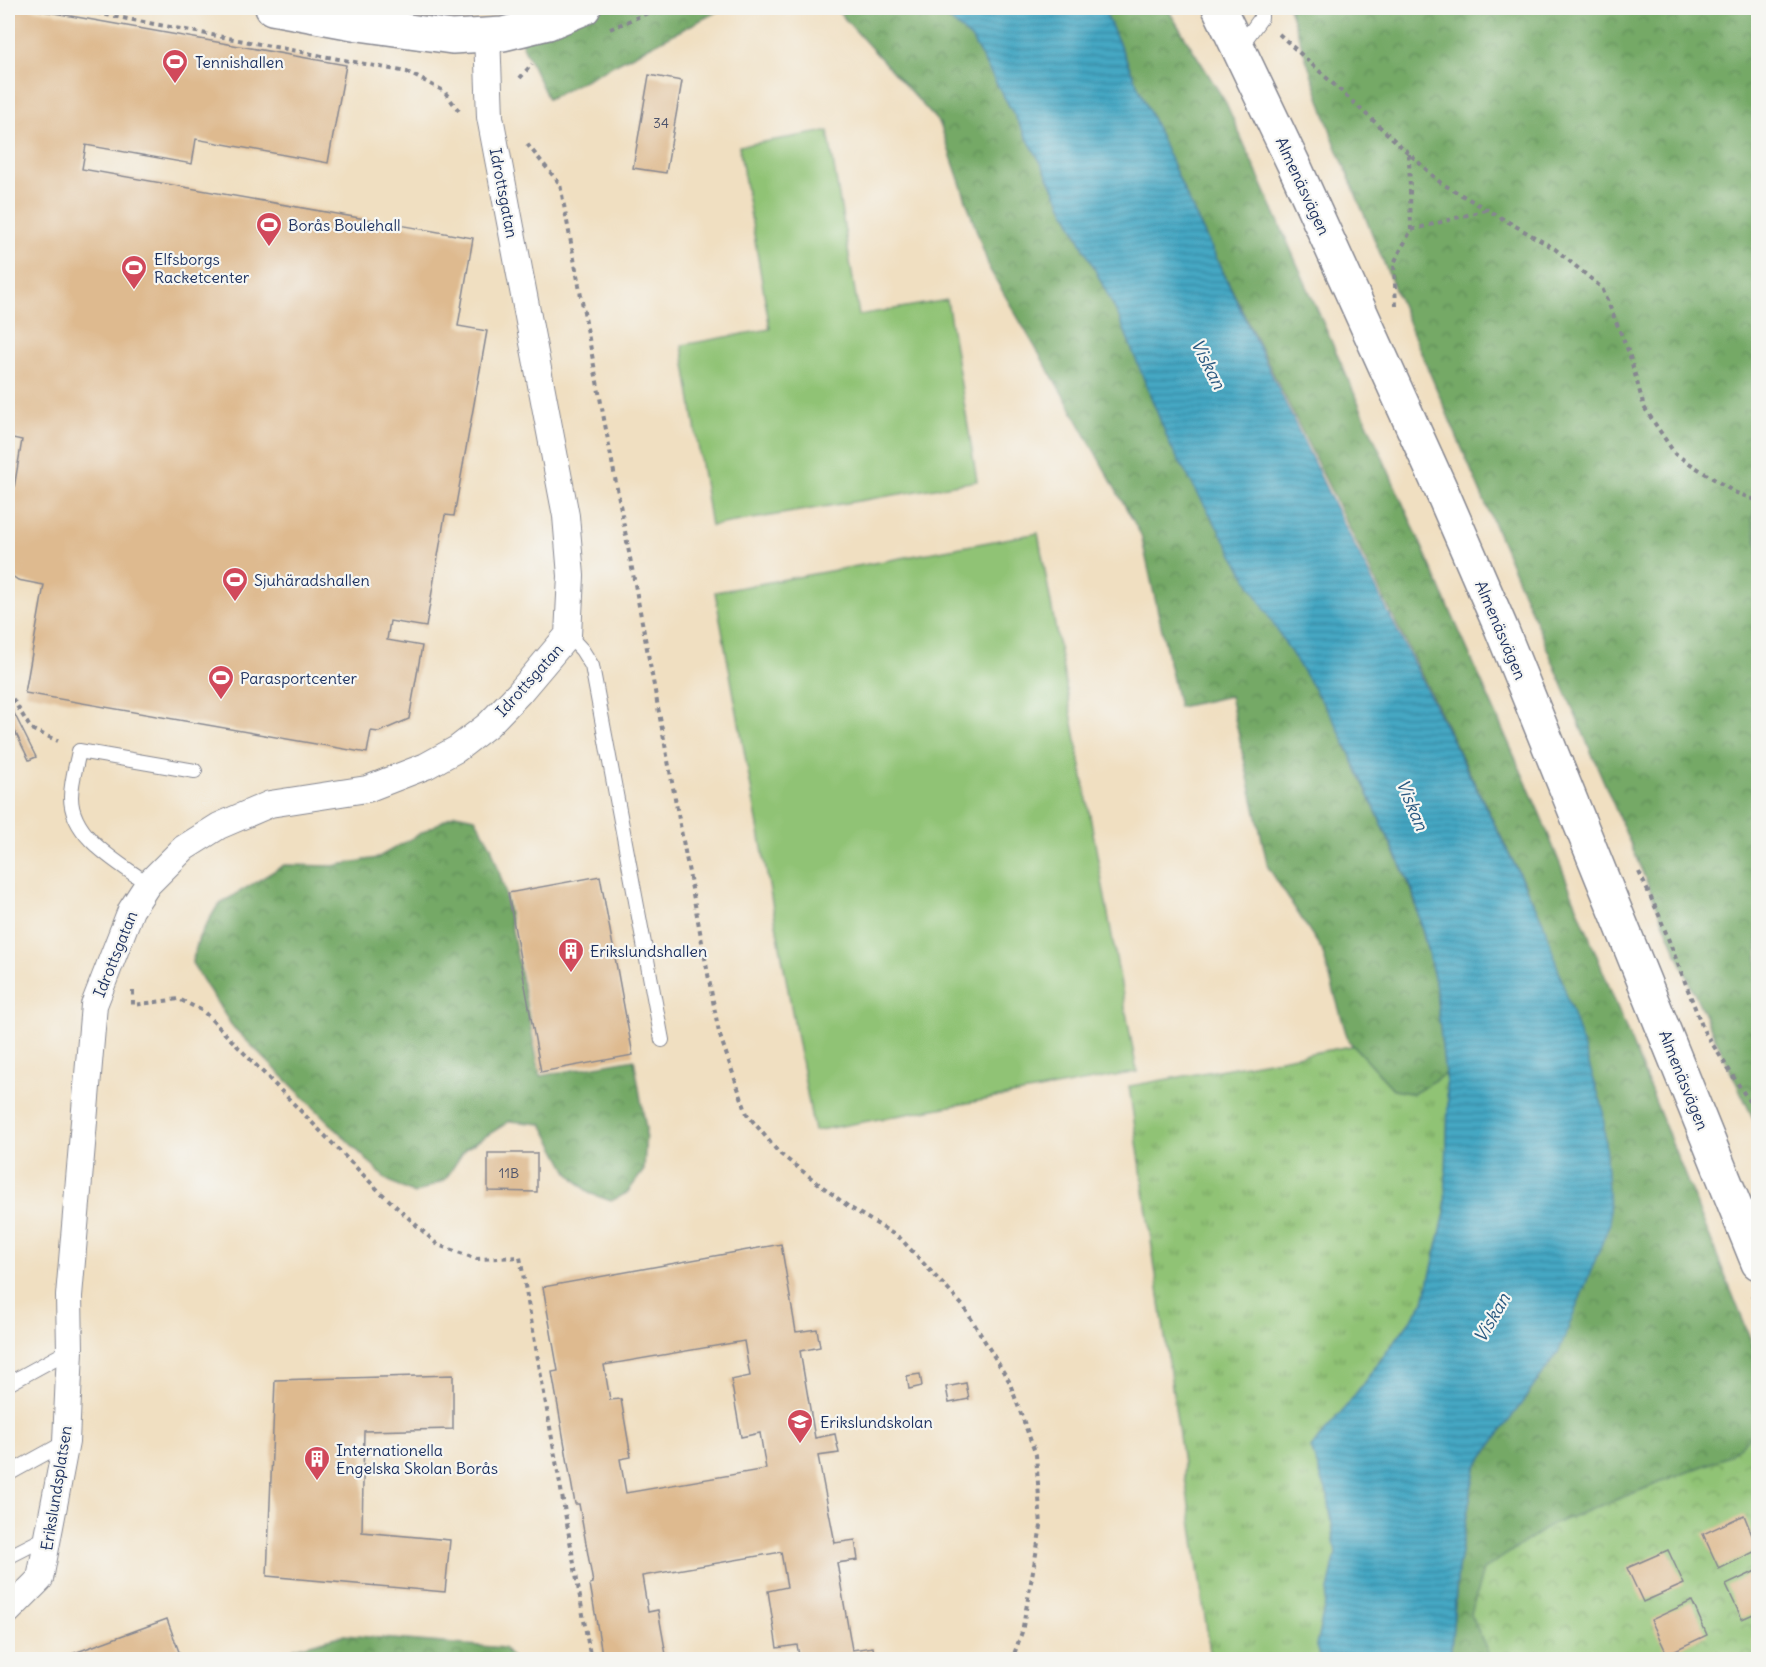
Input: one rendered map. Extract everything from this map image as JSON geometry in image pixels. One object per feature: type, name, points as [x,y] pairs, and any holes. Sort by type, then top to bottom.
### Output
[{"type":"street","points":[[272,8],[359,24],[452,37],[503,34],[548,23],[584,8]]},
{"type":"street","name":"Almenäsvägen","points":[[1219,8],[1303,186],[1488,597],[1758,1263]]},
{"type":"street","name":"Idrottsgatan","points":[[70,1350],[69,1296],[94,1005],[131,910],[148,884],[184,848],[219,826],[270,804],[367,789],[426,766],[457,750],[488,725],[519,693],[568,635],[571,576],[566,516],[490,117],[487,34]]},
{"type":"street","name":"Erikslundsplatsen","points":[[8,1611],[40,1579],[66,1442],[70,1350]]},
{"type":"lane","points":[[1238,50],[1261,13]]},
{"type":"lane","name":"Idrottsgatan","points":[[568,635],[582,650],[592,666],[662,1040]]},
{"type":"lane","points":[[148,884],[94,843],[78,824],[71,798],[79,751],[195,771]]},
{"type":"lane","points":[[8,1384],[70,1350]]},
{"type":"lane","points":[[8,1474],[66,1442]]},
{"type":"lane","points":[[8,1557],[49,1536]]},
{"type":"path","points":[[70,8],[407,72],[444,91],[461,114]]},
{"type":"path","points":[[605,32],[659,8]]},
{"type":"path","points":[[1261,13],[1441,183],[1555,249],[1602,288],[1629,353],[1644,407],[1675,454],[1734,492],[1758,501]]},
{"type":"path","points":[[517,82],[529,65],[540,60]]},
{"type":"path","points":[[495,146],[523,139],[540,162],[561,184],[719,1033],[747,1114],[780,1153],[849,1207],[900,1238],[964,1307],[1009,1381],[1036,1455],[1041,1526],[1022,1632],[1012,1659]]},
{"type":"path","points":[[1396,312],[1394,263],[1411,230],[1409,154]]},
{"type":"path","points":[[1411,230],[1486,210]]},
{"type":"path","points":[[8,691],[15,706],[32,729],[79,751]]},
{"type":"path","points":[[1636,866],[1659,915],[1704,1031],[1758,1115]]},
{"type":"path","points":[[134,985],[133,1005],[179,999],[203,1011],[378,1190],[438,1245],[477,1259],[520,1257],[591,1659]]},
{"type":"green space","points":[[505,8],[724,8],[548,99]]},
{"type":"green space","points":[[835,8],[936,8],[971,38],[1040,161],[1120,319],[1171,447],[1336,724],[1412,891],[1435,981],[1445,1074],[1413,1094],[1394,1090],[1348,1040],[1322,950],[1268,867],[1230,696],[1179,707],[1141,535],[990,270],[940,124]]},
{"type":"green space","points":[[1099,8],[1167,8],[1226,103],[1540,814],[1758,1358],[1757,1431],[1729,1456],[1551,1525],[1471,1614],[1491,1659],[1450,1659],[1458,1569],[1475,1468],[1559,1351],[1543,922],[1191,206],[1106,14]]},
{"type":"green space","points":[[1289,8],[1758,8],[1758,498],[1752,519],[1758,547],[1758,1129],[1690,984],[1414,336],[1334,141]]},
{"type":"green space","points":[[828,131],[859,315],[947,300],[977,481],[711,526],[682,345],[770,329],[739,146]]},
{"type":"green space","points":[[1758,498],[1758,547],[1752,519]]},
{"type":"green space","points":[[1038,533],[1137,1072],[814,1131],[715,592]]},
{"type":"green space","points":[[455,814],[475,818],[491,846],[504,888],[540,1076],[634,1059],[646,1129],[644,1170],[627,1193],[611,1201],[589,1193],[568,1172],[542,1124],[510,1121],[465,1149],[445,1180],[414,1194],[387,1180],[232,1026],[192,963],[199,937],[218,905],[284,865],[333,866],[377,858]]},
{"type":"green space","points":[[1440,1030],[1448,1102],[1445,1213],[1424,1302],[1348,1404],[1311,1448],[1328,1496],[1336,1554],[1316,1646],[1320,1659],[1211,1659],[1129,1086]]},
{"type":"green space","points":[[1758,1429],[1758,1659],[1491,1659],[1471,1614],[1483,1570],[1551,1525],[1729,1456]]},
{"type":"green space","points":[[344,1635],[504,1648],[513,1659],[281,1659],[295,1648]]},
{"type":"water","name":"Viskan","points":[[936,8],[1099,8],[1106,14],[1191,206],[1329,494],[1543,922],[1603,1108],[1610,1223],[1559,1351],[1475,1468],[1458,1569],[1450,1659],[1320,1659],[1316,1646],[1336,1554],[1328,1496],[1311,1448],[1348,1404],[1424,1302],[1445,1213],[1448,1102],[1435,981],[1413,891],[1336,724],[1272,622],[1171,447],[1120,319],[1040,161],[971,38]]},
{"type":"building","points":[[8,8],[26,8],[346,65],[328,163],[196,139],[192,164],[86,145],[82,169],[473,238],[458,326],[487,331],[454,516],[445,515],[426,627],[390,621],[387,640],[422,646],[409,719],[379,732],[371,731],[367,753],[25,693],[44,585],[18,580],[8,573],[8,524],[22,440],[8,437]]},
{"type":"building","points":[[649,75],[682,81],[666,173],[633,168]]},
{"type":"building","points":[[8,701],[36,757],[29,760],[8,717]]},
{"type":"building","name":"Erikslundshallen","points":[[600,876],[633,1055],[541,1072],[508,893]]},
{"type":"building","points":[[488,1153],[537,1153],[537,1192],[488,1191]]},
{"type":"building","name":"Erikslundskolan","points":[[781,1244],[796,1332],[817,1329],[820,1347],[800,1351],[815,1438],[835,1434],[839,1453],[818,1456],[835,1543],[855,1540],[858,1560],[837,1563],[852,1650],[873,1647],[875,1660],[800,1660],[797,1645],[777,1648],[768,1591],[787,1587],[781,1552],[642,1576],[648,1612],[658,1610],[667,1660],[603,1660],[590,1584],[593,1583],[579,1504],[575,1504],[552,1372],[558,1371],[543,1287]],"holes":[[[744,1341],[750,1376],[731,1380],[741,1437],[760,1433],[766,1469],[626,1493],[620,1459],[631,1457],[621,1399],[610,1400],[604,1365]]]},
{"type":"building","points":[[920,1374],[922,1386],[909,1389],[907,1376]]},
{"type":"building","name":"Internationella Engelska Skolan Borås","points":[[453,1375],[453,1429],[364,1431],[362,1532],[450,1540],[445,1592],[267,1576],[275,1380]]},
{"type":"building","points":[[966,1383],[969,1399],[949,1403],[946,1387]]},
{"type":"building","points":[[1744,1515],[1758,1550],[1719,1569],[1703,1534]]},
{"type":"building","points":[[1668,1550],[1684,1584],[1643,1602],[1627,1568]]},
{"type":"building","points":[[1758,1570],[1758,1612],[1742,1619],[1726,1585]]},
{"type":"building","points":[[1692,1601],[1707,1635],[1667,1654],[1651,1620]]},
{"type":"building","points":[[167,1619],[182,1660],[58,1660],[58,1659]]},
{"type":"building","points":[[1758,1637],[1758,1655],[1752,1640]]},
{"type":"building","points":[[957,1654],[958,1660],[932,1660],[932,1658]]},
{"type":"place","name":"Tennishallen","points":[[175,85]]},
{"type":"place","name":"Borås Boulehall","points":[[269,248]]},
{"type":"place","name":"Elfsborgs Racketcenter","points":[[134,291]]},
{"type":"place","name":"Sjuhäradshallen","points":[[235,603]]},
{"type":"place","name":"Parasportcenter","points":[[221,701]]},
{"type":"place","name":"Erikslundshallen","points":[[571,974]]},
{"type":"place","name":"Erikslundskolan","points":[[800,1445]]},
{"type":"place","name":"Internationella Engelska Skolan Borås","points":[[317,1482]]}]
